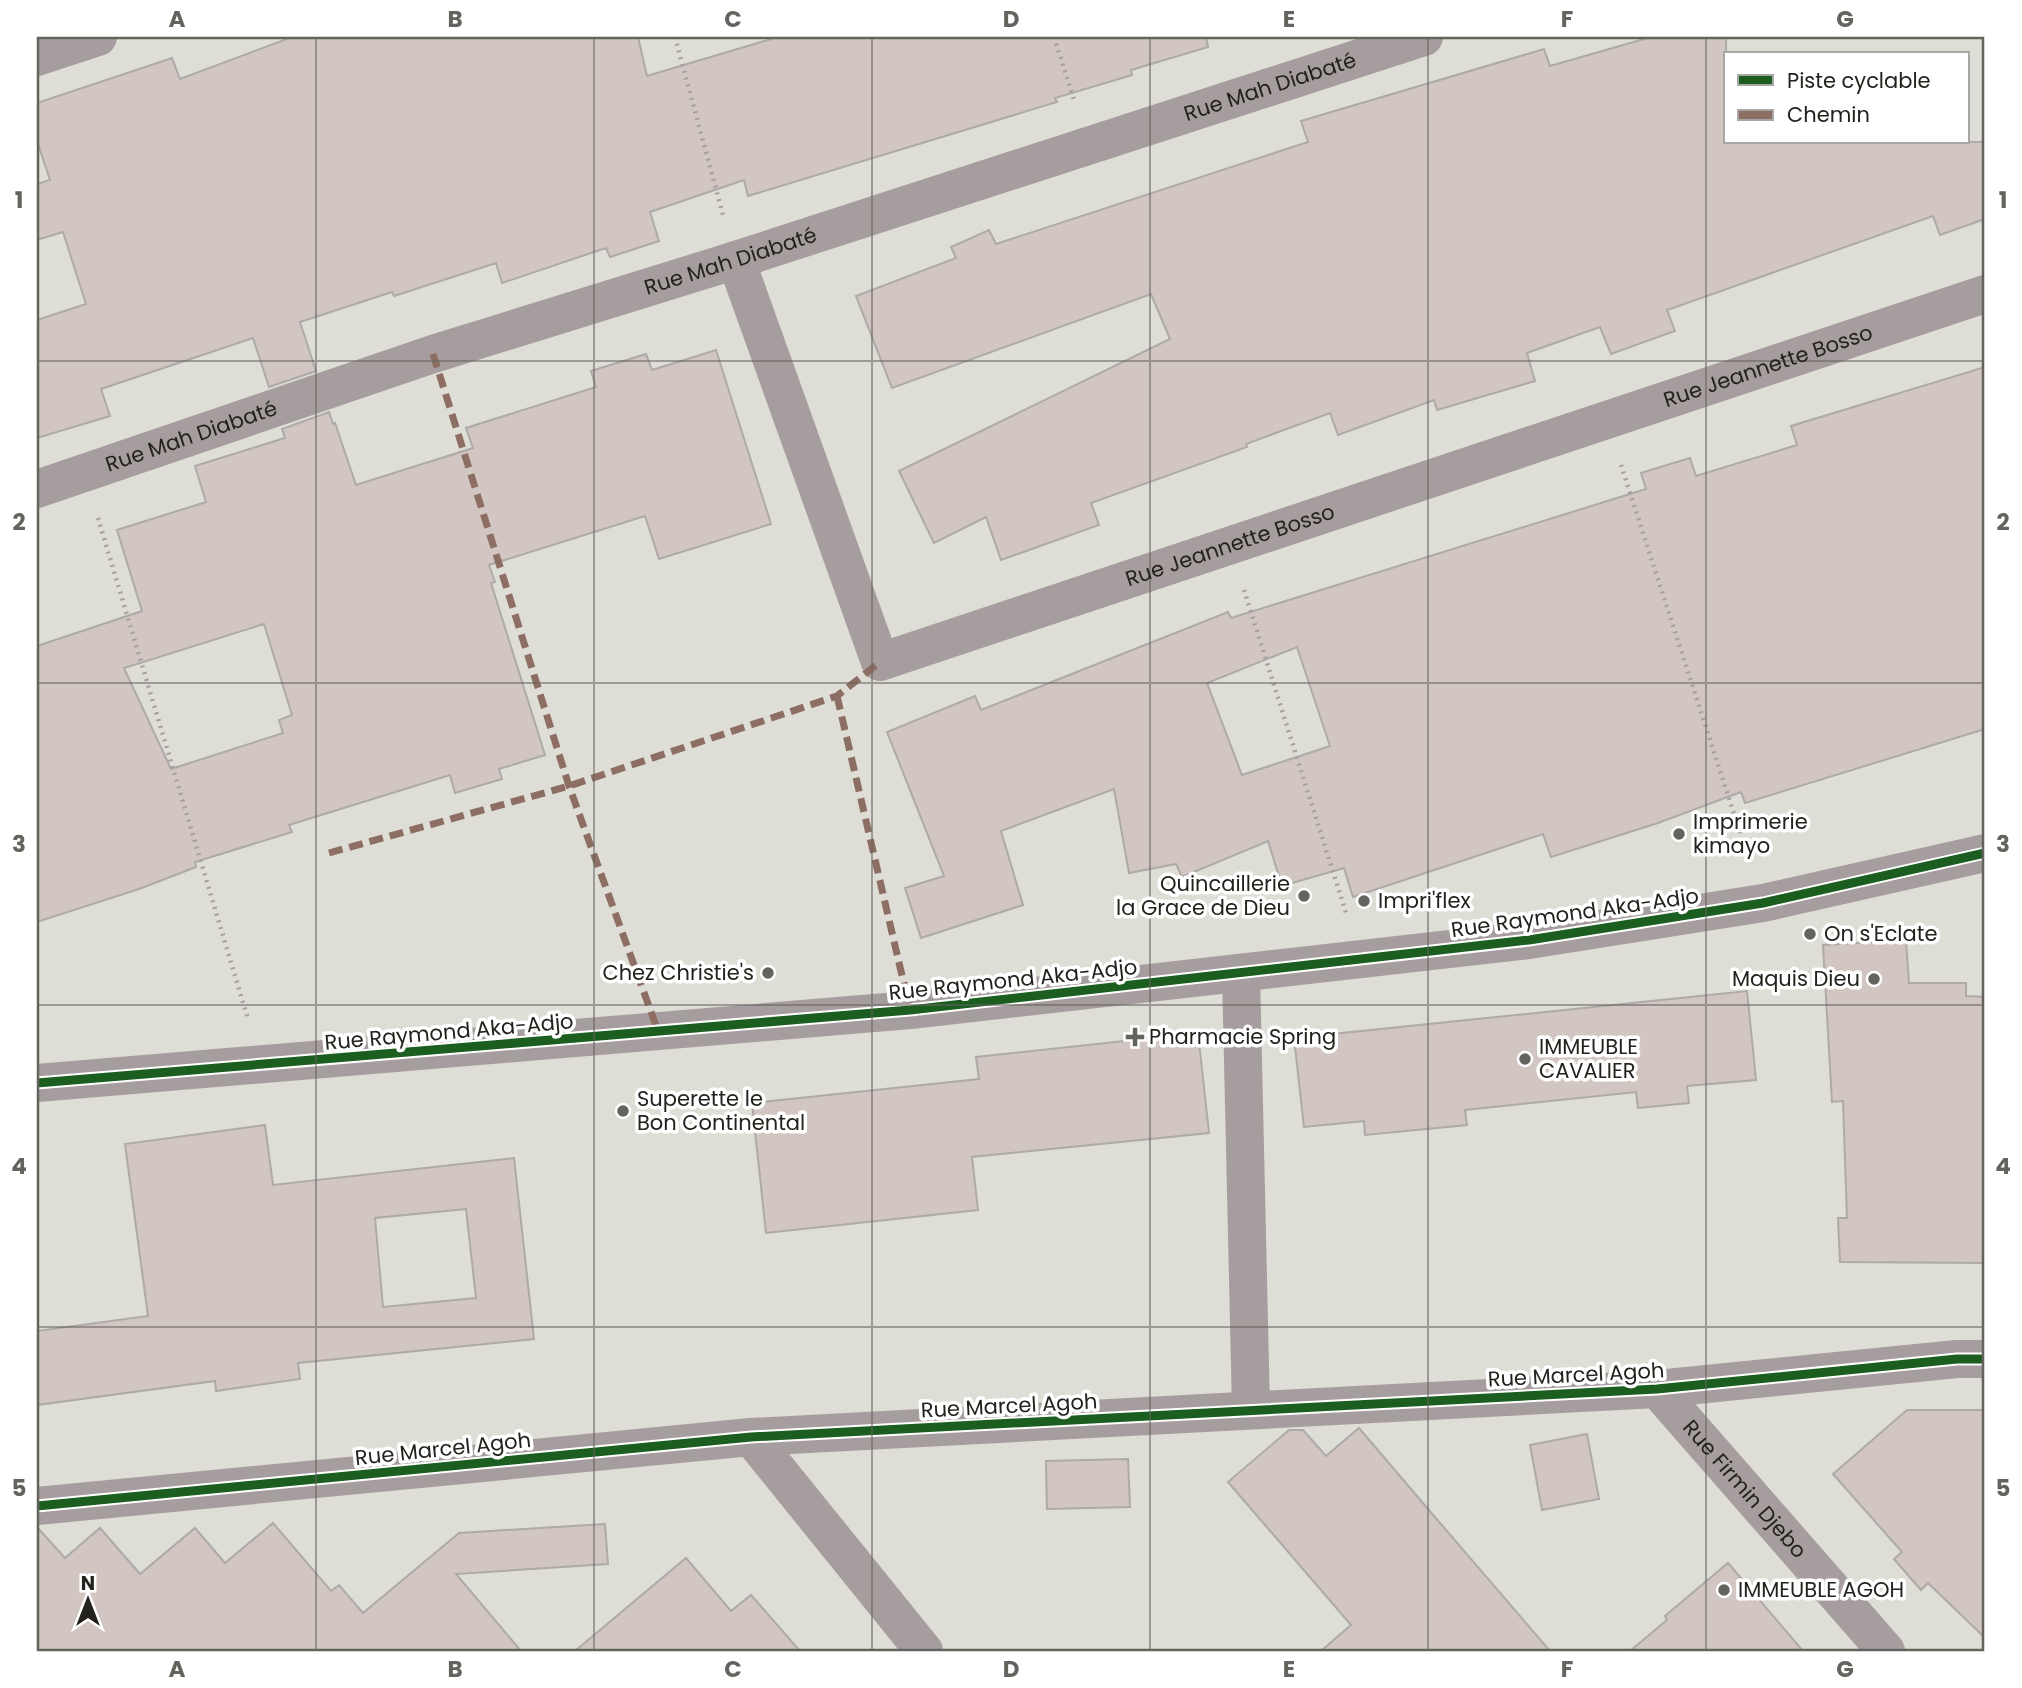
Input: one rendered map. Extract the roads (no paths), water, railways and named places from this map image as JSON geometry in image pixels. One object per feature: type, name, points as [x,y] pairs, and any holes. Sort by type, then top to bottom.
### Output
[{"type":"street","points":[[37,57],[98,37]]},
{"type":"street","name":"Rue Mah Diabaté","points":[[37,489],[433,354],[736,260],[1424,37]]},
{"type":"street","name":"Rue Jeannette Bosso","points":[[736,260],[880,662],[1985,294]]},
{"type":"street","name":"Rue Raymond Aka-Adjo","points":[[37,1083],[910,1010],[1529,940],[1763,902],[1985,853]]},
{"type":"street","points":[[1241,973],[1251,1410]]},
{"type":"street","name":"Rue Marcel Agoh","points":[[37,1506],[751,1437],[1657,1389],[1957,1359],[1985,1359]]},
{"type":"street","name":"Rue Firmin Djebo","points":[[1657,1389],[1886,1651]]},
{"type":"street","points":[[751,1437],[924,1651]]},
{"type":"place","name":"Imprimerie kimayo","points":[[1679,834]]},
{"type":"place","name":"Quincaillerie la Grace de Dieu","points":[[1304,896]]},
{"type":"place","name":"Impri'flex","points":[[1364,901]]},
{"type":"place","name":"On s'Eclate","points":[[1810,934]]},
{"type":"place","name":"Chez Christie's","points":[[768,973]]},
{"type":"place","name":"Maquis Dieu","points":[[1874,979]]},
{"type":"place","name":"Pharmacie Spring","points":[[1135,1037]]},
{"type":"place","name":"IMMEUBLE CAVALIER","points":[[1525,1059]]},
{"type":"place","name":"Superette le Bon Continental","points":[[623,1111]]},
{"type":"place","name":"IMMEUBLE AGOH","points":[[1724,1590]]}]
